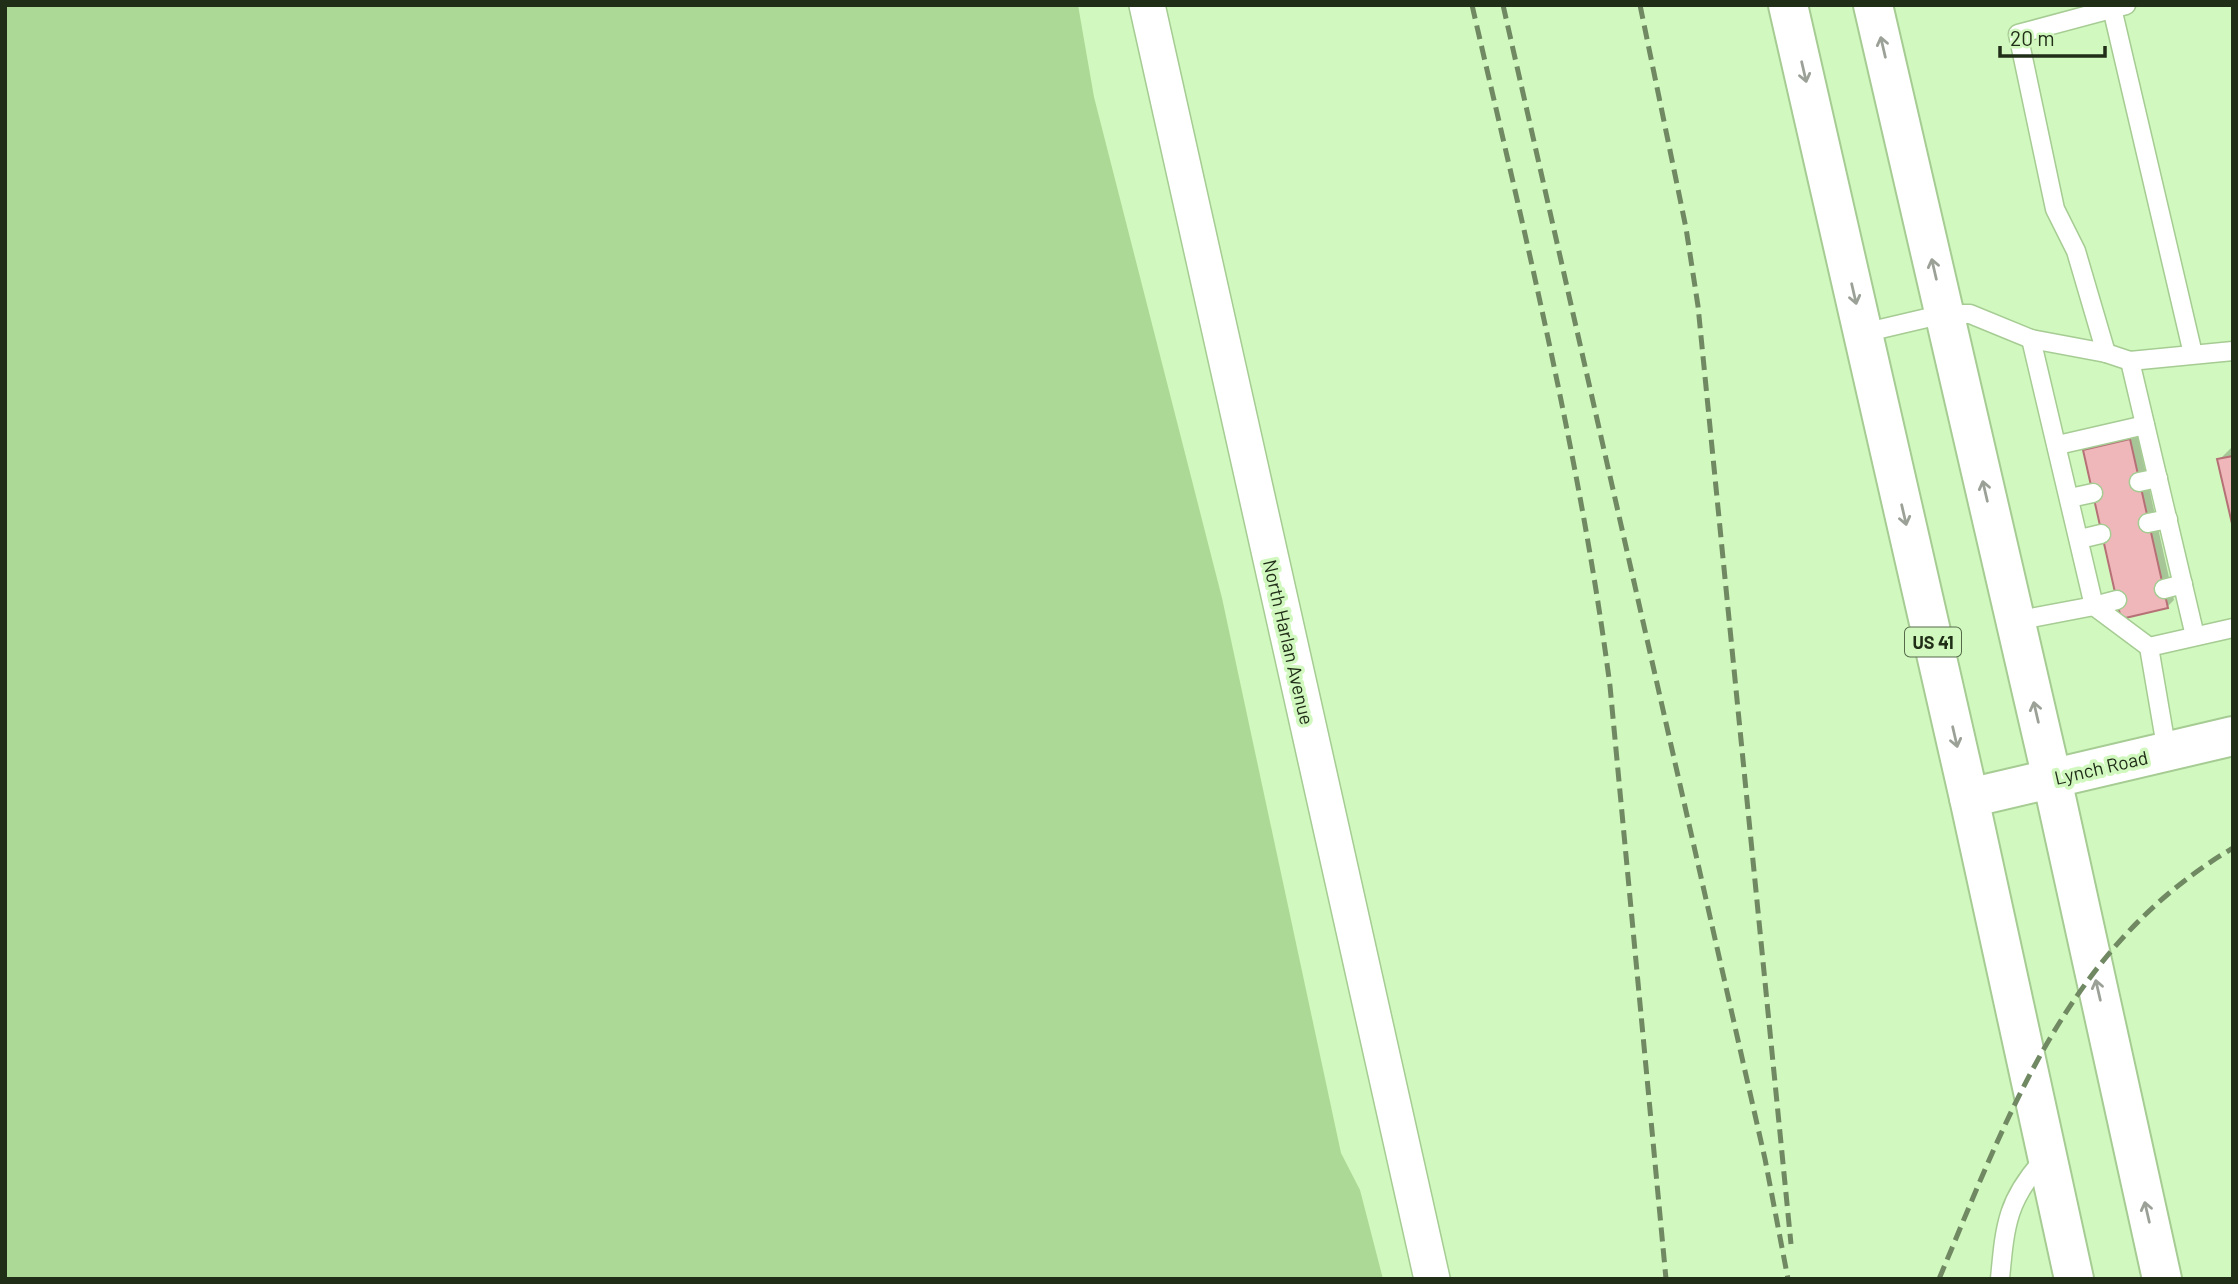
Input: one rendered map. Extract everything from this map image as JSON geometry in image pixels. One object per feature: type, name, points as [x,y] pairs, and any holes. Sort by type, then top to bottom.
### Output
[{"type":"main road","name":"US 41","points":[[1788,5],[1969,798],[2074,1279]]},
{"type":"main road","points":[[1873,5],[2052,779],[2162,1279]]},
{"type":"main road","name":"Lynch Road","points":[[1969,798],[2233,736]]},
{"type":"street","name":"North Harlan Avenue","points":[[1147,5],[1432,1279]]},
{"type":"lane","points":[[2106,353],[2076,251],[2054,209],[2018,34],[2119,7],[2193,355]]},
{"type":"lane","points":[[1863,333],[1944,314],[1970,314],[2031,339],[2106,353],[2130,361],[2233,351]]},
{"type":"lane","points":[[2031,339],[2094,606],[2149,647],[2167,752]]},
{"type":"lane","points":[[2130,361],[2195,636]]},
{"type":"lane","points":[[2058,445],[2145,425]]},
{"type":"lane","points":[[2139,482],[2158,478]]},
{"type":"lane","points":[[2070,498],[2092,493]]},
{"type":"lane","points":[[2148,523],[2168,519]]},
{"type":"lane","points":[[2080,539],[2101,534]]},
{"type":"lane","points":[[2164,589],[2183,584]]},
{"type":"lane","points":[[2015,621],[2117,600]]},
{"type":"lane","points":[[2149,647],[2233,628]]},
{"type":"lane","points":[[2000,1279],[2006,1218],[2025,1180],[2046,1157]]},
{"type":"green space","points":[[5,5],[1078,5],[1094,97],[1222,598],[1341,1153],[1360,1190],[1383,1279],[5,1279]]},
{"type":"building","points":[[2130,439],[2168,608],[2121,619],[2083,450]]},
{"type":"building","points":[[2233,456],[2233,528],[2217,459]]},
{"type":"railway","points":[[1472,5],[1531,259],[1567,429],[1598,600],[1610,686],[1666,1279]]},
{"type":"railway","points":[[1503,5],[1765,1159],[1788,1279]]},
{"type":"railway","points":[[1640,5],[1686,228],[1698,306],[1791,1244]]},
{"type":"railway","points":[[1939,1279],[2019,1095],[2050,1038],[2086,983],[2127,933],[2176,888],[2233,848]]}]
